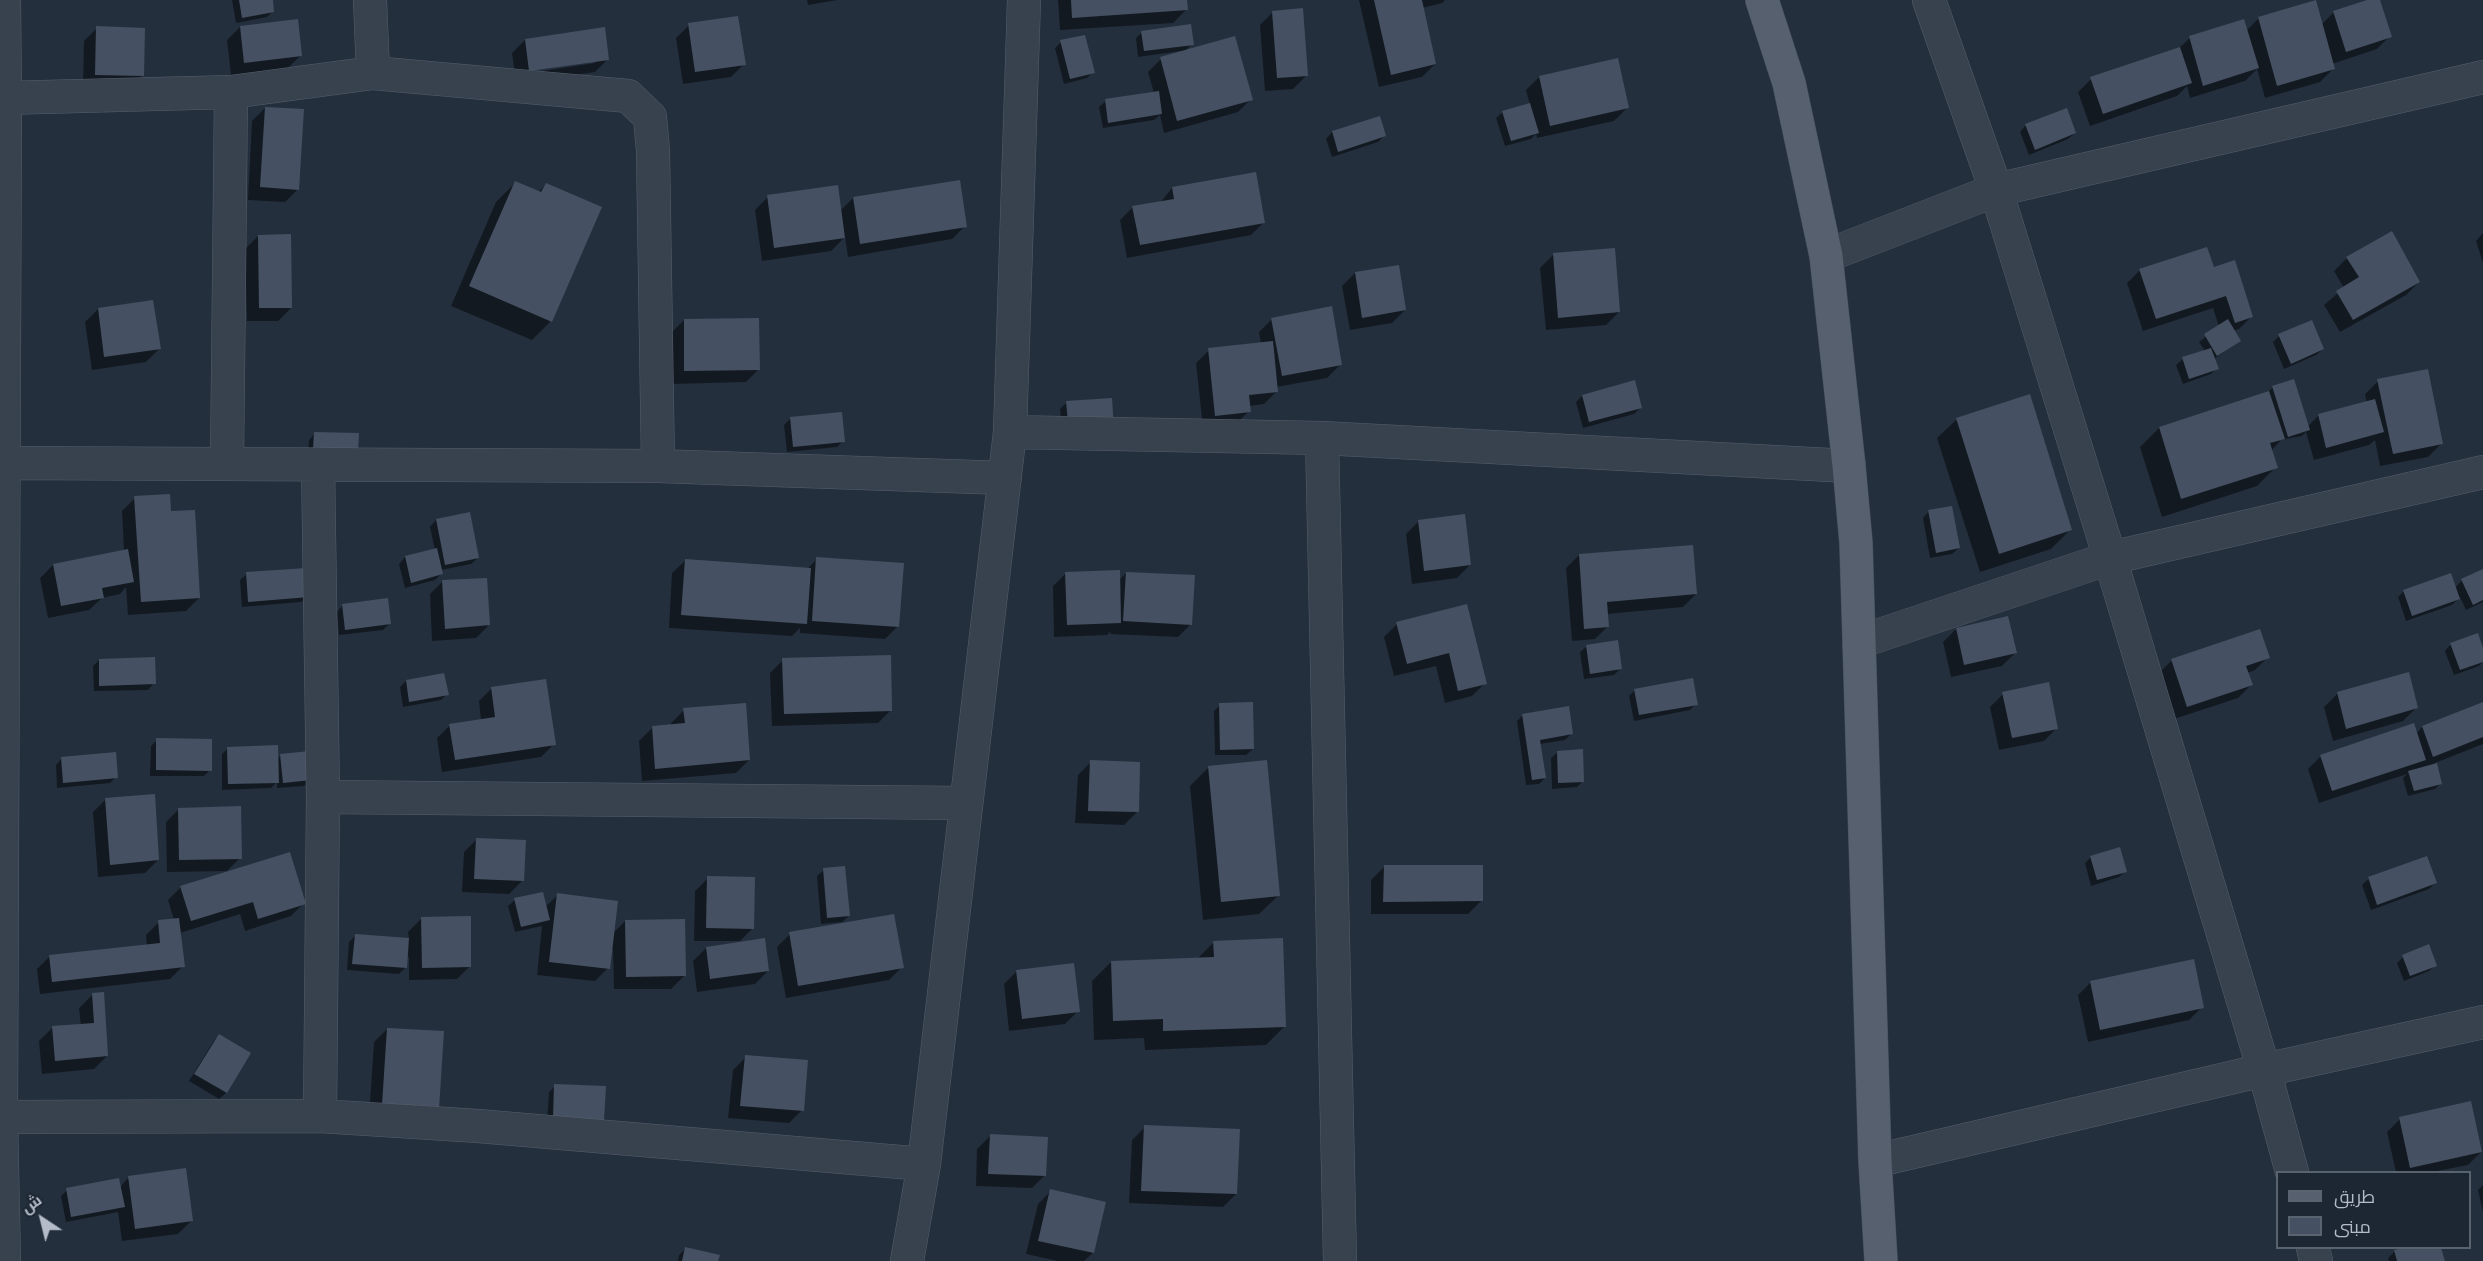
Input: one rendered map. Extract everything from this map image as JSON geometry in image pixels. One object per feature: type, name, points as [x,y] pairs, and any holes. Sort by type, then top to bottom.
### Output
[{"type":"main road","points":[[1762,0],[1789,83],[1826,256],[1849,466],[1856,543],[1875,1161],[1881,1261]]},
{"type":"street","points":[[4,0],[1,624],[1,1117],[4,1261]]},
{"type":"street","points":[[370,0],[373,73]]},
{"type":"street","points":[[907,1261],[924,1164],[1010,432],[1024,0]]},
{"type":"street","points":[[1929,0],[1996,190],[2110,558],[2264,1070],[2291,1171]]},
{"type":"street","points":[[5,98],[231,92],[373,73],[627,96],[650,117],[653,152],[658,466]]},
{"type":"street","points":[[1826,256],[1996,190],[2483,77]]},
{"type":"street","points":[[227,464],[231,92]]},
{"type":"street","points":[[1010,432],[1322,438],[1849,466]]},
{"type":"street","points":[[1322,438],[1340,1261]]},
{"type":"street","points":[[3,463],[658,466],[1005,478]]},
{"type":"street","points":[[318,464],[323,797],[320,1116]]},
{"type":"street","points":[[1859,642],[2110,558],[2483,472]]},
{"type":"street","points":[[323,797],[966,803]]},
{"type":"street","points":[[1875,1161],[2264,1070],[2483,1022]]},
{"type":"street","points":[[1,1117],[320,1116],[478,1126],[924,1164]]},
{"type":"building","points":[[239,0],[273,0],[274,12],[242,18]]},
{"type":"building","points":[[1071,0],[1187,0],[1188,10],[1072,18]]},
{"type":"building","points":[[1374,0],[1422,0],[1436,64],[1391,75]]},
{"type":"building","points":[[2316,0],[2335,69],[2277,86],[2258,17]]},
{"type":"building","points":[[2367,0],[2380,0],[2392,37],[2346,52],[2333,11]]},
{"type":"building","points":[[1303,8],[1308,76],[1277,78],[1272,11]]},
{"type":"building","points":[[738,16],[746,65],[695,72],[688,23]]},
{"type":"building","points":[[298,19],[302,56],[244,63],[240,26]]},
{"type":"building","points":[[2244,19],[2259,68],[2203,86],[2189,36]]},
{"type":"building","points":[[1191,24],[1194,45],[1144,51],[1141,31]]},
{"type":"building","points":[[96,26],[145,28],[144,76],[95,75]]},
{"type":"building","points":[[605,27],[609,60],[529,71],[525,39]]},
{"type":"building","points":[[1085,35],[1095,73],[1070,79],[1060,40]]},
{"type":"building","points":[[1235,36],[1253,100],[1177,121],[1160,57]]},
{"type":"building","points":[[2180,47],[2192,83],[2103,114],[2090,77]]},
{"type":"building","points":[[1618,58],[1629,108],[1550,126],[1539,76]]},
{"type":"building","points":[[1159,91],[1162,114],[1108,123],[1105,99]]},
{"type":"building","points":[[1530,103],[1539,133],[1511,141],[1502,111]]},
{"type":"building","points":[[265,107],[304,109],[299,190],[260,187]]},
{"type":"building","points":[[2067,108],[2076,133],[2035,150],[2025,124]]},
{"type":"building","points":[[1380,116],[1386,136],[1338,152],[1332,131]]},
{"type":"building","points":[[1256,172],[1265,223],[1140,245],[1132,206],[1174,199],[1172,187]]},
{"type":"building","points":[[960,180],[967,227],[860,244],[853,197]]},
{"type":"building","points":[[515,181],[541,192],[546,183],[602,207],[552,322],[469,286]]},
{"type":"building","points":[[838,185],[845,238],[774,248],[767,195]]},
{"type":"building","points":[[2392,231],[2420,282],[2353,320],[2336,291],[2359,277],[2346,257]]},
{"type":"building","points":[[291,234],[292,308],[259,308],[258,235]]},
{"type":"building","points":[[2207,247],[2214,267],[2235,260],[2253,317],[2235,323],[2226,296],[2156,319],[2139,269]]},
{"type":"building","points":[[1615,248],[1620,312],[1558,318],[1553,253]]},
{"type":"building","points":[[1399,265],[1406,310],[1362,318],[1355,272]]},
{"type":"building","points":[[153,300],[161,349],[104,357],[98,308]]},
{"type":"building","points":[[1332,306],[1342,365],[1282,376],[1271,318]]},
{"type":"building","points":[[759,318],[760,370],[684,371],[684,319]]},
{"type":"building","points":[[2228,319],[2241,341],[2217,356],[2204,334]]},
{"type":"building","points":[[2312,320],[2324,349],[2291,364],[2278,334]]},
{"type":"building","points":[[1273,341],[1278,392],[1249,395],[1251,412],[1215,416],[1208,348]]},
{"type":"building","points":[[2211,348],[2219,369],[2189,379],[2182,357]]},
{"type":"building","points":[[2428,369],[2443,444],[2393,454],[2377,379]]},
{"type":"building","points":[[2294,379],[2310,430],[2288,437],[2272,386]]},
{"type":"building","points":[[1635,380],[1642,408],[1589,422],[1582,395]]},
{"type":"building","points":[[2269,391],[2285,439],[2270,443],[2278,468],[2181,499],[2159,427]]},
{"type":"building","points":[[2030,394],[2072,530],[1999,554],[1956,418]]},
{"type":"building","points":[[1112,398],[1114,429],[1069,433],[1066,401]]},
{"type":"building","points":[[2375,399],[2384,432],[2326,448],[2318,414]]},
{"type":"building","points":[[842,412],[845,442],[793,447],[790,417]]},
{"type":"building","points":[[314,432],[359,433],[358,452],[313,450]]},
{"type":"building","points":[[170,494],[171,511],[195,510],[200,598],[141,602],[134,496]]},
{"type":"building","points":[[1952,506],[1960,548],[1936,553],[1928,510]]},
{"type":"building","points":[[470,512],[479,558],[445,565],[436,519]]},
{"type":"building","points":[[1465,514],[1471,565],[1424,571],[1418,520]]},
{"type":"building","points":[[1693,545],[1697,594],[1607,602],[1609,627],[1584,629],[1579,554]]},
{"type":"building","points":[[437,548],[443,574],[411,583],[405,556]]},
{"type":"building","points":[[128,549],[134,582],[102,588],[104,598],[61,606],[53,564]]},
{"type":"building","points":[[816,557],[904,563],[899,627],[812,621]]},
{"type":"building","points":[[685,559],[811,568],[807,624],[681,615]]},
{"type":"building","points":[[307,568],[309,597],[248,602],[246,572]]},
{"type":"building","points":[[2483,569],[2483,600],[2473,605],[2461,579]]},
{"type":"building","points":[[1120,570],[1121,623],[1067,625],[1065,572]]},
{"type":"building","points":[[1126,572],[1195,575],[1192,625],[1123,621]]},
{"type":"building","points":[[2451,573],[2460,599],[2412,616],[2403,590]]},
{"type":"building","points":[[487,578],[490,625],[445,629],[442,580]]},
{"type":"building","points":[[388,598],[391,624],[345,630],[342,604]]},
{"type":"building","points":[[1467,604],[1487,684],[1458,691],[1449,653],[1407,664],[1396,622]]},
{"type":"building","points":[[2008,616],[2017,653],[1964,665],[1956,628]]},
{"type":"building","points":[[2260,629],[2270,658],[2246,666],[2253,685],[2187,707],[2171,659]]},
{"type":"building","points":[[2478,633],[2483,648],[2483,662],[2460,670],[2450,643]]},
{"type":"building","points":[[1618,640],[1622,669],[1590,674],[1586,645]]},
{"type":"building","points":[[891,655],[892,711],[784,714],[782,658]]},
{"type":"building","points":[[155,657],[156,684],[99,686],[99,659]]},
{"type":"building","points":[[2409,672],[2418,708],[2346,729],[2337,692]]},
{"type":"building","points":[[444,673],[449,695],[409,702],[406,680]]},
{"type":"building","points":[[1693,678],[1698,705],[1639,715],[1634,689]]},
{"type":"building","points":[[546,679],[556,745],[455,760],[449,724],[495,717],[491,687]]},
{"type":"building","points":[[2049,682],[2058,729],[2012,738],[2002,692]]},
{"type":"building","points":[[1253,702],[1254,749],[1220,750],[1219,703]]},
{"type":"building","points":[[2483,702],[2483,737],[2433,757],[2422,726]]},
{"type":"building","points":[[746,703],[750,760],[655,769],[652,726],[685,723],[683,708]]},
{"type":"building","points":[[1569,706],[1573,734],[1540,740],[1546,778],[1532,780],[1522,714]]},
{"type":"building","points":[[2414,723],[2426,760],[2332,791],[2320,755]]},
{"type":"building","points":[[156,738],[212,739],[212,771],[156,770]]},
{"type":"building","points":[[278,745],[279,783],[228,784],[227,747]]},
{"type":"building","points":[[1583,749],[1584,782],[1558,783],[1557,751]]},
{"type":"building","points":[[310,751],[312,780],[283,783],[280,754]]},
{"type":"building","points":[[116,752],[118,778],[63,783],[61,757]]},
{"type":"building","points":[[1090,760],[1140,762],[1139,812],[1088,811]]},
{"type":"building","points":[[1267,760],[1280,896],[1221,902],[1208,766]]},
{"type":"building","points":[[2437,763],[2442,784],[2414,791],[2408,771]]},
{"type":"building","points":[[155,794],[159,860],[110,865],[105,798]]},
{"type":"building","points":[[241,806],[242,859],[179,860],[178,808]]},
{"type":"building","points":[[476,838],[526,840],[524,881],[474,879]]},
{"type":"building","points":[[2120,847],[2127,872],[2097,880],[2090,856]]},
{"type":"building","points":[[290,852],[306,904],[258,919],[253,902],[191,921],[180,886]]},
{"type":"building","points":[[2427,856],[2437,883],[2377,905],[2368,877]]},
{"type":"building","points":[[1384,865],[1483,865],[1483,901],[1383,902]]},
{"type":"building","points":[[845,866],[850,916],[827,918],[823,868]]},
{"type":"building","points":[[707,876],[755,877],[754,929],[706,928]]},
{"type":"building","points":[[543,892],[550,920],[521,927],[514,898]]},
{"type":"building","points":[[557,893],[618,901],[610,969],[549,962]]},
{"type":"building","points":[[894,914],[904,968],[798,986],[789,932]]},
{"type":"building","points":[[471,916],[471,967],[422,968],[421,917]]},
{"type":"building","points":[[179,918],[185,967],[52,982],[49,955],[160,943],[158,920]]},
{"type":"building","points":[[685,919],[686,976],[626,977],[625,920]]},
{"type":"building","points":[[355,934],[409,938],[407,968],[352,964]]},
{"type":"building","points":[[765,938],[769,971],[710,979],[706,947]]},
{"type":"building","points":[[1283,938],[1286,1027],[1163,1031],[1163,1019],[1113,1021],[1111,961],[1214,957],[1213,941]]},
{"type":"building","points":[[2429,944],[2437,966],[2410,976],[2402,955]]},
{"type":"building","points":[[2194,959],[2204,1008],[2100,1030],[2090,981]]},
{"type":"building","points":[[1074,963],[1080,1012],[1022,1019],[1016,970]]},
{"type":"building","points":[[104,992],[108,1056],[55,1061],[52,1026],[94,1023],[92,993]]},
{"type":"building","points":[[387,1028],[444,1031],[439,1109],[382,1105]]},
{"type":"building","points":[[219,1034],[251,1053],[227,1093],[194,1074]]},
{"type":"building","points":[[745,1055],[808,1060],[804,1111],[740,1106]]},
{"type":"building","points":[[554,1084],[606,1086],[604,1120],[553,1118]]},
{"type":"building","points":[[2471,1101],[2482,1152],[2410,1168],[2399,1117]]},
{"type":"building","points":[[1144,1125],[1240,1129],[1237,1194],[1141,1191]]},
{"type":"building","points":[[990,1134],[1048,1137],[1046,1176],[988,1174]]},
{"type":"building","points":[[186,1168],[193,1221],[135,1229],[128,1176]]},
{"type":"building","points":[[119,1178],[125,1207],[71,1217],[66,1188]]},
{"type":"building","points":[[1050,1189],[1106,1202],[1094,1253],[1038,1241]]},
{"type":"building","points":[[685,1247],[720,1255],[718,1261],[682,1261]]},
{"type":"building","points":[[2441,1249],[2445,1261],[2397,1261],[2394,1250]]}]
